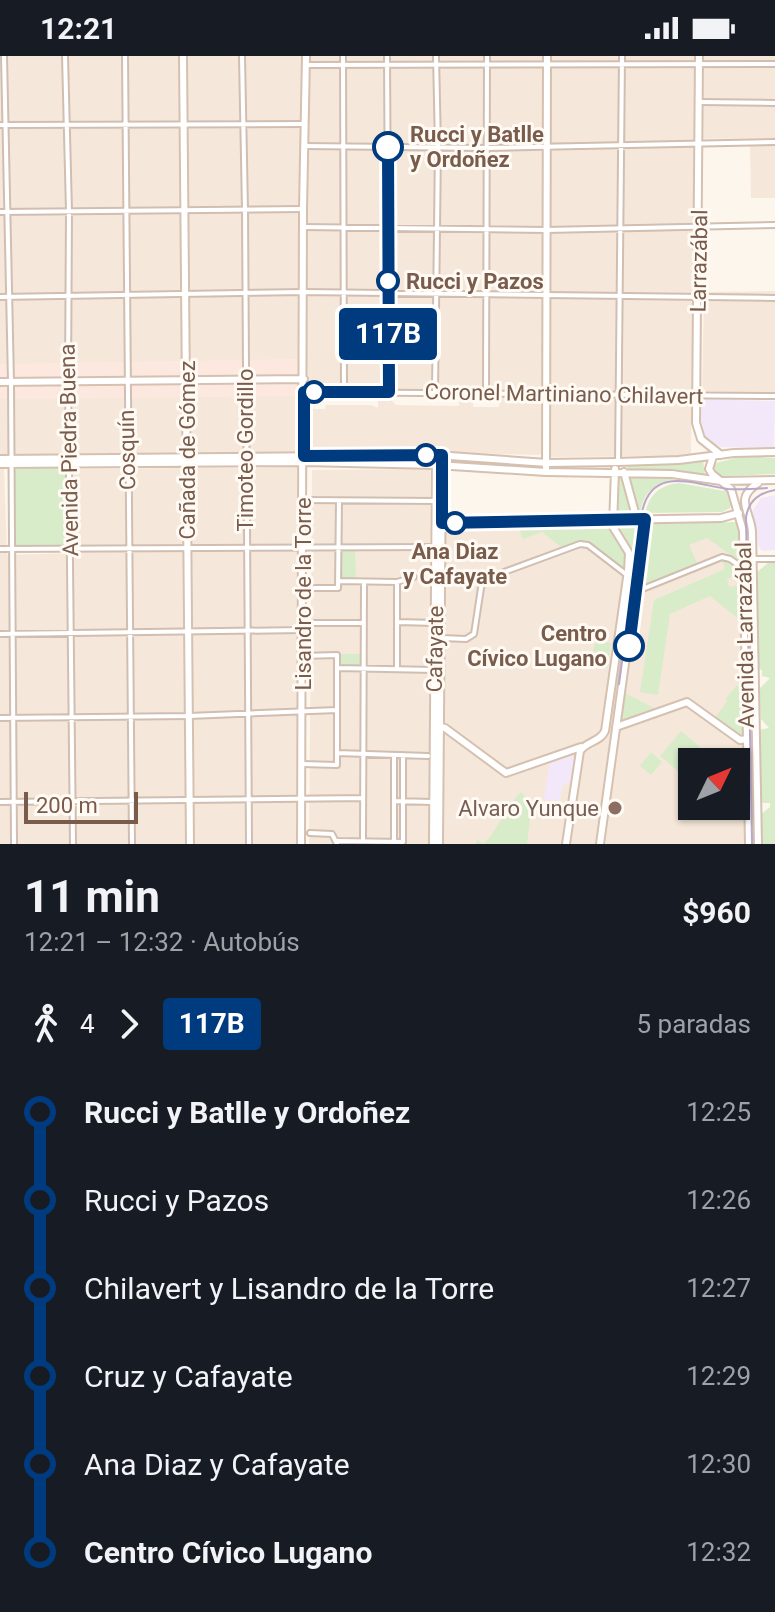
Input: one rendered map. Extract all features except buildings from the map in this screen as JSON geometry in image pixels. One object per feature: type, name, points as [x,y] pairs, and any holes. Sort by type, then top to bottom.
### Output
[{"type":"street","points":[[4,56],[3,212],[11,382],[14,844]]},
{"type":"street","name":"Avenida Piedra Buena","points":[[65,56],[69,211],[73,844]]},
{"type":"street","name":"Cosquín","points":[[125,56],[132,844]]},
{"type":"street","name":"Cañada de Gómez","points":[[183,56],[190,844]]},
{"type":"street","name":"Timoteo Gordillo","points":[[242,56],[249,844]]},
{"type":"street","name":"Lisandro de la Torre","points":[[301,844],[306,56]]},
{"type":"street","points":[[343,56],[344,392]]},
{"type":"street","points":[[387,56],[389,392]]},
{"type":"street","points":[[435,393],[436,56]]},
{"type":"street","points":[[486,394],[487,56]]},
{"type":"street","points":[[546,472],[547,56]]},
{"type":"street","points":[[437,726],[506,773],[585,745],[602,736],[607,720],[629,553],[615,532],[613,520],[614,473],[618,462],[622,56]]},
{"type":"street","points":[[306,65],[622,64],[699,60],[775,64]]},
{"type":"street","name":"Larrazábal","points":[[699,60],[697,396],[699,435],[717,456]]},
{"type":"street","points":[[700,102],[775,103]]},
{"type":"street","points":[[3,125],[304,124]]},
{"type":"street","points":[[304,146],[487,148],[775,142]]},
{"type":"street","points":[[3,212],[303,209]]},
{"type":"street","points":[[303,227],[546,230],[775,225]]},
{"type":"street","points":[[0,297],[304,292],[775,298]]},
{"type":"street","points":[[0,382],[304,379]]},
{"type":"street","name":"Coronel Martiniano Chilavert","points":[[304,392],[775,396]]},
{"type":"street","points":[[0,461],[439,455],[547,463],[618,462],[775,452]]},
{"type":"street","name":"Cafayate","points":[[436,844],[439,455]]},
{"type":"street","name":"Avenida Larrazábal","points":[[717,456],[709,469],[731,489],[743,531],[749,844]]},
{"type":"street","points":[[304,459],[546,472],[677,474],[721,481],[774,479]]},
{"type":"street","points":[[600,844],[635,592],[641,520],[618,462]]},
{"type":"street","points":[[439,523],[725,517],[739,514],[745,507],[749,489],[761,481]]},
{"type":"street","points":[[303,500],[439,501]]},
{"type":"street","points":[[314,588],[338,588],[339,501]]},
{"type":"street","name":"Avenida Larrazábal","points":[[745,507],[751,525],[753,559],[758,844]]},
{"type":"street","points":[[438,638],[466,639],[474,634],[485,579],[580,544],[588,545],[628,573]]},
{"type":"street","points":[[0,549],[439,547]]},
{"type":"street","points":[[635,592],[722,557],[744,569]]},
{"type":"street","points":[[753,559],[775,559]]},
{"type":"street","points":[[628,573],[634,570],[637,573]]},
{"type":"street","points":[[339,581],[397,582],[414,577]]},
{"type":"street","points":[[363,841],[364,582]]},
{"type":"street","points":[[397,582],[397,669]]},
{"type":"street","points":[[744,589],[753,589]]},
{"type":"street","points":[[398,622],[438,623]]},
{"type":"street","points":[[0,634],[247,631],[363,623]]},
{"type":"street","name":"Cafayate","points":[[437,726],[435,670],[438,638]]},
{"type":"street","points":[[302,656],[337,655],[337,765],[302,764]]},
{"type":"street","points":[[337,668],[435,670]]},
{"type":"street","points":[[611,699],[616,695],[621,700]]},
{"type":"street","points":[[607,720],[611,725],[617,725],[687,702],[740,740],[747,739]]},
{"type":"street","points":[[0,718],[248,715],[337,710]]},
{"type":"street","points":[[747,723],[756,723]]},
{"type":"street","points":[[566,844],[579,755],[585,745]]},
{"type":"street","points":[[337,753],[428,756]]},
{"type":"street","points":[[394,755],[394,841]]},
{"type":"street","points":[[310,833],[332,834],[337,842],[403,842],[403,755]]},
{"type":"street","points":[[0,802],[363,798]]},
{"type":"street","points":[[394,801],[436,802]]},
{"type":"shaded area","points":[[0,56],[775,56],[775,138],[694,139],[691,453],[689,456],[551,457],[550,390],[308,389],[307,359],[0,372]]},
{"type":"shaded area","points":[[775,145],[775,198],[751,198],[750,146]]},
{"type":"shaded area","points":[[775,291],[775,393],[702,391],[704,292]]},
{"type":"shaded area","points":[[299,359],[298,396],[0,399],[0,364]]},
{"type":"shaded area","points":[[0,389],[298,396],[299,452],[0,455]]},
{"type":"shaded area","points":[[378,396],[388,396],[396,405],[459,406],[459,397],[473,403],[473,407],[499,407],[500,397],[539,397],[542,400],[541,453],[312,449],[308,446],[308,409],[325,409],[326,405],[371,405],[378,408]]},
{"type":"shaded area","points":[[700,399],[775,401],[774,448],[722,447],[708,442],[699,425]]},
{"type":"shaded area","points":[[299,467],[298,844],[0,844],[0,469],[4,469],[7,555],[75,553],[73,469]]},
{"type":"shaded area","points":[[430,469],[430,844],[309,844],[312,470]]},
{"type":"shaded area","points":[[775,495],[775,550],[762,551],[758,546],[751,513],[761,498]]},
{"type":"shaded area","points":[[735,522],[739,527],[743,748],[678,748],[678,820],[745,820],[745,844],[442,844],[444,527]]},
{"type":"shaded area","points":[[572,755],[574,759],[571,781],[562,786],[560,801],[544,799],[550,761]]},
{"type":"green space","points":[[743,456],[775,458],[775,474],[721,476],[714,469],[716,463]]},
{"type":"green space","points":[[449,457],[536,464],[536,469],[449,462]]},
{"type":"green space","points":[[703,459],[705,475],[674,469],[628,469],[626,465]]},
{"type":"green space","points":[[63,467],[66,470],[68,544],[66,547],[15,547],[13,469]]},
{"type":"green space","points":[[617,476],[623,476],[632,511],[630,515],[614,513]]},
{"type":"green space","points":[[632,477],[676,479],[652,489],[640,512],[630,480]]},
{"type":"green space","points":[[679,483],[730,492],[730,508],[722,512],[645,513],[657,492]]},
{"type":"green space","points":[[735,522],[739,527],[740,562],[707,538],[689,545],[699,567],[640,586],[646,534],[652,524]]},
{"type":"green space","points":[[517,525],[602,525],[626,550],[625,569],[588,541],[562,548],[542,532],[523,539]]},
{"type":"green space","points":[[620,525],[637,525],[632,568],[633,550],[618,532]]},
{"type":"green space","points":[[338,547],[355,547],[356,581],[339,581]]},
{"type":"green space","points":[[722,560],[730,560],[741,569],[741,575],[727,579],[729,587],[741,585],[742,622],[710,596],[670,614],[658,695],[640,692],[654,600],[725,569]]},
{"type":"green space","points":[[769,562],[775,562],[775,844],[760,844],[760,815],[770,807],[770,803],[760,803],[758,730],[769,728],[761,719],[759,689],[770,678],[762,676],[762,670],[758,669],[756,573]]},
{"type":"green space","points":[[596,640],[611,643],[608,668],[591,660]]},
{"type":"green space","points":[[339,654],[362,654],[362,666],[340,666]]},
{"type":"green space","points":[[741,681],[743,737],[715,718],[726,698]]},
{"type":"green space","points":[[625,693],[656,709],[620,724]]},
{"type":"green space","points":[[681,731],[700,747],[678,748],[678,771],[660,756]]},
{"type":"green space","points":[[651,752],[662,762],[651,775],[640,766]]},
{"type":"green space","points":[[521,792],[532,803],[527,844],[483,844]]},
{"type":"tram line","points":[[619,684],[642,512],[647,497],[655,488],[676,481],[728,489],[767,488]]},
{"type":"tram line","points":[[752,844],[746,517],[756,498],[775,490]]},
{"type":"bus line","name":"117B","points":[[388,147],[389,392],[304,392],[304,456],[442,455],[442,523],[645,519],[629,646]]},
{"type":"place","name":"Rucci y Batlle y Ordoñez","points":[[388,147]]},
{"type":"place","name":"Rucci y Pazos","points":[[388,281]]},
{"type":"place","name":"Ana Diaz y Cafayate","points":[[455,523]]},
{"type":"place","name":"Centro Cívico Lugano","points":[[629,646]]},
{"type":"place","name":"Alvaro Yunque","points":[[615,808]]}]
